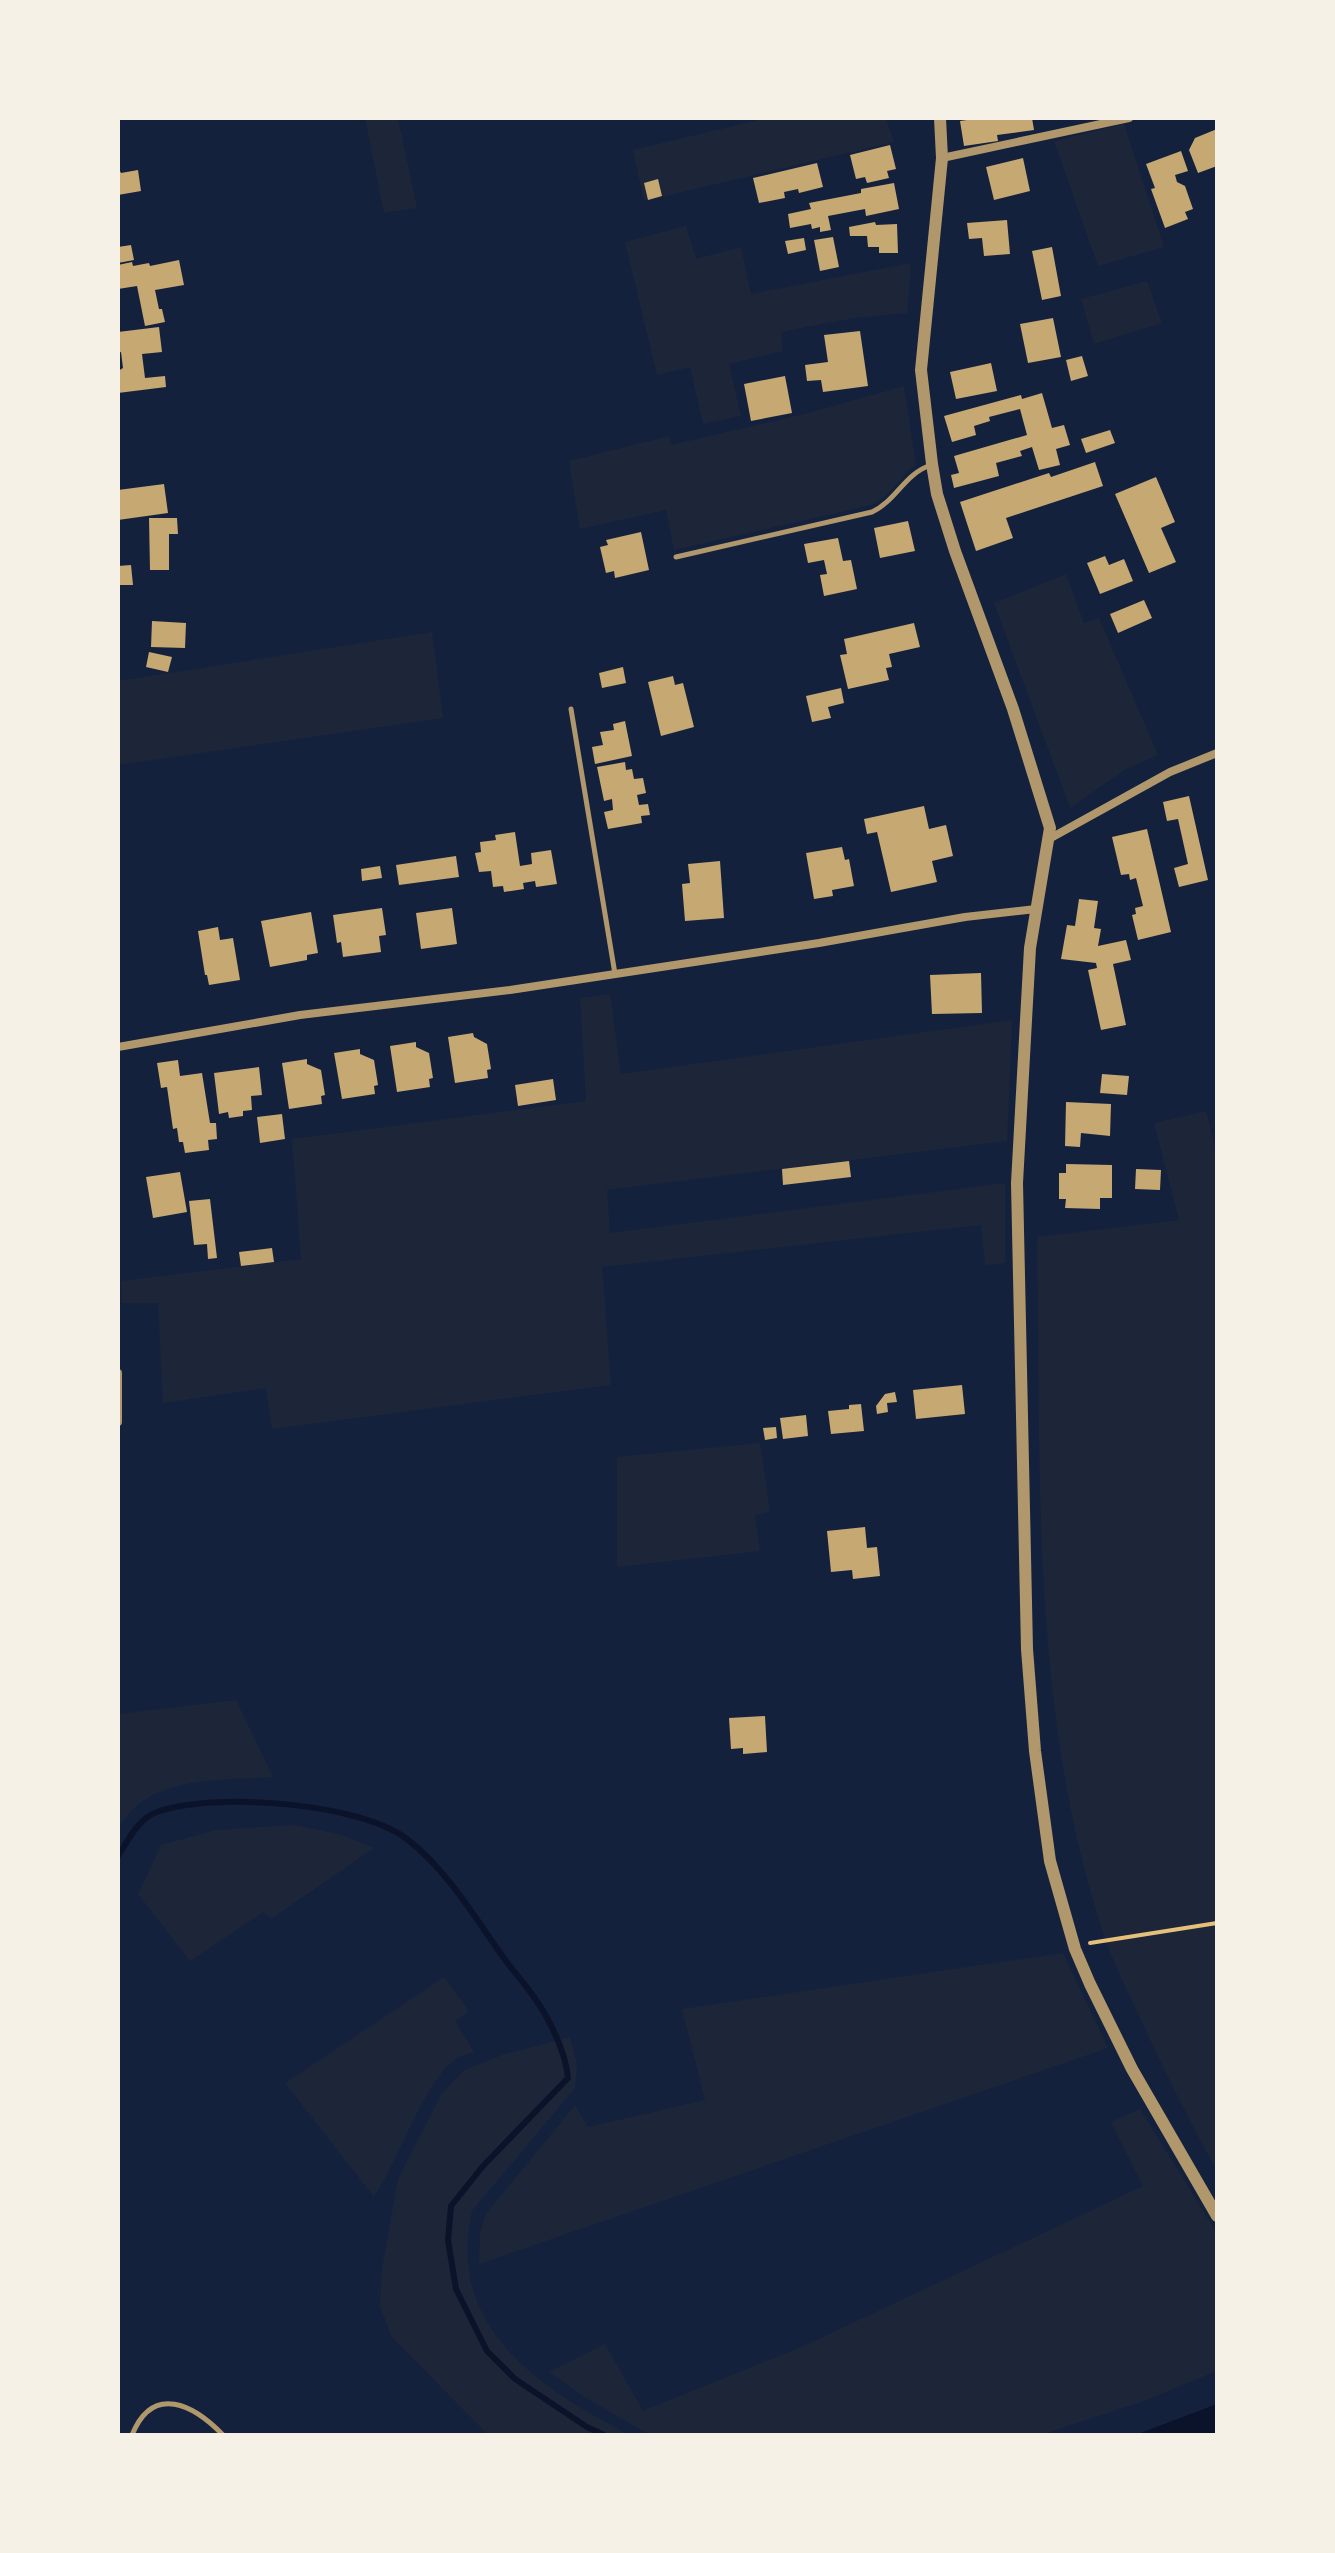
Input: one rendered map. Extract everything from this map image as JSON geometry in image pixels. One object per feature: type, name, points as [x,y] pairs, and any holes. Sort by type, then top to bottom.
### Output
[{"type":"street","points":[[940,118],[942,158],[921,370],[932,464],[937,494],[955,551],[1013,709],[1047,814],[1049,839],[1025,996],[1017,1183],[1027,1649],[1041,1798],[1050,1861],[1061,1903],[1090,1984],[1132,2069],[1217,2216]]},
{"type":"street","points":[[942,158],[1129,118]]},
{"type":"street","points":[[1049,839],[1170,772],[1217,753]]},
{"type":"street","points":[[118,1047],[300,1015],[615,974],[965,917],[1036,909]]},
{"type":"street","points":[[118,1373],[118,1422]]},
{"type":"lane","points":[[676,557],[872,512],[887,505],[911,474],[932,464]]},
{"type":"lane","points":[[571,709],[615,974]]},
{"type":"lane","points":[[132,2435],[138,2420],[145,2414],[169,2404],[198,2412],[223,2435]]},
{"type":"path","points":[[1088,1944],[1217,1923]]},
{"type":"shaded area","points":[[365,118],[398,118],[417,208],[384,213]]},
{"type":"shaded area","points":[[766,118],[886,118],[894,142],[644,201],[633,150]]},
{"type":"shaded area","points":[[1124,124],[1164,247],[1098,266],[1054,141]]},
{"type":"shaded area","points":[[686,226],[696,259],[741,247],[751,294],[911,263],[907,313],[854,318],[781,332],[783,351],[729,364],[741,416],[703,424],[690,367],[657,375],[625,242]]},
{"type":"shaded area","points":[[1147,281],[1162,323],[1094,344],[1081,299]]},
{"type":"shaded area","points":[[904,386],[916,465],[885,497],[871,505],[674,550],[666,510],[580,529],[569,461],[669,436],[671,445],[816,411]]},
{"type":"shaded area","points":[[1066,574],[1084,623],[1099,618],[1158,755],[1126,769],[1070,808],[994,603]]},
{"type":"shaded area","points":[[432,632],[443,718],[118,765],[118,681]]},
{"type":"shaded area","points":[[610,994],[621,1074],[1012,1020],[1007,1141],[607,1190],[610,1233],[1005,1183],[1005,1263],[985,1265],[981,1225],[602,1267],[611,1385],[272,1429],[266,1388],[163,1403],[158,1303],[122,1303],[121,1281],[301,1259],[292,1139],[586,1101],[580,998]]},
{"type":"shaded area","points":[[1206,1111],[1217,1155],[1217,2171],[1165,2071],[1116,1965],[1099,1920],[1077,1837],[1061,1752],[1050,1667],[1044,1582],[1037,1237],[1179,1220],[1154,1123]]},
{"type":"shaded area","points":[[760,1443],[770,1512],[755,1515],[760,1551],[617,1567],[617,1457]]},
{"type":"shaded area","points":[[236,1700],[273,1777],[208,1781],[166,1789],[147,1798],[131,1811],[118,1829],[118,1714]]},
{"type":"shaded area","points":[[295,1825],[342,1835],[374,1848],[271,1919],[263,1912],[190,1961],[138,1894],[161,1845],[216,1830]]},
{"type":"shaded area","points":[[1063,1953],[1108,2048],[479,2264],[480,2233],[485,2215],[575,2105],[588,2127],[705,2100],[682,2009]]},
{"type":"shaded area","points":[[444,1977],[469,2011],[455,2021],[474,2052],[457,2058],[434,2084],[374,2197],[285,2083]]},
{"type":"shaded area","points":[[570,2037],[577,2065],[575,2088],[472,2211],[467,2252],[473,2288],[486,2321],[507,2349],[564,2397],[630,2435],[488,2435],[391,2336],[380,2306],[382,2269],[398,2179],[442,2093],[464,2070],[502,2055]]},
{"type":"shaded area","points":[[1140,2109],[1217,2233],[1217,2371],[1141,2402],[1041,2435],[650,2435],[549,2372],[605,2344],[643,2411],[808,2344],[1143,2186],[1111,2122]]},
{"type":"shaded area","points":[[1217,2404],[1217,2435],[1135,2435]]},
{"type":"building","points":[[1032,118],[1034,130],[997,135],[998,141],[964,146],[960,121]]},
{"type":"building","points":[[1217,129],[1217,166],[1198,173],[1189,150],[1195,138]]},
{"type":"building","points":[[890,145],[896,169],[887,171],[889,178],[867,183],[865,177],[856,179],[850,155]]},
{"type":"building","points":[[1181,151],[1188,171],[1175,175],[1177,182],[1185,186],[1193,209],[1185,212],[1188,219],[1165,228],[1146,164]]},
{"type":"building","points":[[1023,158],[1030,191],[994,200],[986,167]]},
{"type":"building","points":[[817,163],[823,187],[799,193],[798,189],[784,192],[785,198],[759,203],[753,178]]},
{"type":"building","points":[[118,167],[121,173],[138,170],[141,191],[118,195]]},
{"type":"building","points":[[658,179],[662,196],[648,200],[644,183]]},
{"type":"building","points":[[894,183],[899,209],[866,216],[865,209],[828,216],[831,230],[820,232],[820,227],[812,229],[811,224],[790,228],[788,214],[811,209],[809,203]]},
{"type":"building","points":[[1007,220],[1010,254],[984,256],[982,238],[969,239],[967,223]]},
{"type":"building","points":[[875,222],[876,225],[897,224],[898,253],[879,253],[879,247],[868,247],[867,236],[850,236],[849,227]]},
{"type":"building","points":[[833,237],[839,267],[820,271],[814,240]]},
{"type":"building","points":[[804,238],[806,250],[788,254],[785,241]]},
{"type":"building","points":[[131,245],[134,260],[118,263],[118,247]]},
{"type":"building","points":[[1052,247],[1061,296],[1042,300],[1032,251]]},
{"type":"building","points":[[179,260],[184,285],[155,290],[165,322],[145,326],[137,286],[118,289],[118,265],[132,262],[133,266],[149,263],[150,266]]},
{"type":"building","points":[[1053,318],[1061,357],[1028,363],[1020,324]]},
{"type":"building","points":[[159,327],[162,352],[142,354],[145,378],[165,376],[166,387],[118,393],[118,371],[123,368],[121,352],[118,353],[118,332]]},
{"type":"building","points":[[860,331],[868,386],[823,392],[821,380],[807,381],[805,365],[828,362],[824,335]]},
{"type":"building","points":[[1082,356],[1088,376],[1071,381],[1066,360]]},
{"type":"building","points":[[991,363],[997,391],[956,399],[950,372]]},
{"type":"building","points":[[785,376],[792,413],[751,421],[744,384]]},
{"type":"building","points":[[1042,393],[1052,428],[1064,425],[1070,445],[1056,449],[1060,465],[1039,470],[1032,447],[1020,451],[1022,456],[996,463],[999,476],[954,488],[951,475],[959,473],[954,456],[1027,435],[1020,409],[989,417],[990,421],[974,426],[976,435],[952,442],[944,416],[1021,395],[1022,399]]},
{"type":"building","points":[[1110,430],[1115,443],[1086,453],[1081,439]]},
{"type":"building","points":[[1095,462],[1103,486],[1006,518],[1013,538],[976,551],[960,502],[1049,473],[1051,477]]},
{"type":"building","points":[[1156,477],[1175,522],[1161,528],[1176,562],[1149,573],[1115,494]]},
{"type":"building","points":[[164,484],[168,513],[118,520],[118,490]]},
{"type":"building","points":[[149,518],[177,518],[178,534],[169,534],[169,570],[150,570]]},
{"type":"building","points":[[908,521],[915,551],[880,558],[874,528]]},
{"type":"building","points":[[641,532],[649,570],[615,578],[614,571],[606,573],[600,547],[608,545],[606,540]]},
{"type":"building","points":[[838,538],[843,561],[851,560],[857,589],[824,596],[820,575],[827,574],[824,560],[808,563],[804,544]]},
{"type":"building","points":[[1105,556],[1109,565],[1124,559],[1133,581],[1100,594],[1087,563]]},
{"type":"building","points":[[131,565],[133,585],[118,585],[118,566]]},
{"type":"building","points":[[1144,600],[1152,618],[1118,633],[1110,614]]},
{"type":"building","points":[[152,621],[186,623],[185,648],[151,647]]},
{"type":"building","points":[[914,623],[920,647],[889,654],[892,667],[886,668],[889,680],[848,689],[840,655],[847,654],[844,639]]},
{"type":"building","points":[[149,652],[172,657],[168,672],[146,667]]},
{"type":"building","points":[[623,667],[626,683],[602,688],[599,673]]},
{"type":"building","points":[[673,676],[675,685],[683,683],[694,727],[661,736],[648,682]]},
{"type":"building","points":[[841,688],[844,703],[828,707],[831,718],[812,722],[806,696]]},
{"type":"building","points":[[625,721],[632,756],[595,764],[592,747],[603,745],[600,732],[614,730],[613,724]]},
{"type":"building","points":[[625,762],[626,770],[632,769],[634,779],[643,778],[646,793],[637,795],[639,805],[648,804],[650,815],[641,816],[642,823],[608,829],[604,812],[613,810],[612,799],[604,801],[597,767]]},
{"type":"building","points":[[1189,796],[1208,880],[1179,887],[1174,868],[1188,864],[1178,819],[1167,821],[1163,802]]},
{"type":"building","points":[[924,806],[929,829],[946,825],[953,856],[932,861],[937,882],[891,892],[877,832],[867,834],[864,819]]},
{"type":"building","points":[[1147,829],[1171,932],[1138,940],[1132,915],[1136,914],[1135,908],[1143,906],[1136,878],[1130,880],[1129,874],[1121,875],[1112,837]]},
{"type":"building","points":[[515,832],[520,866],[532,864],[531,853],[551,850],[557,884],[536,887],[535,881],[523,883],[524,889],[504,892],[503,886],[493,887],[491,871],[479,872],[475,853],[481,852],[480,842],[496,840],[495,835]]},
{"type":"building","points":[[842,847],[845,860],[849,859],[854,886],[832,890],[833,896],[814,899],[806,853]]},
{"type":"building","points":[[456,856],[459,877],[399,885],[396,865]]},
{"type":"building","points":[[720,861],[724,918],[685,921],[682,884],[690,883],[688,864]]},
{"type":"building","points":[[380,866],[382,878],[362,881],[361,869]]},
{"type":"building","points":[[1079,899],[1098,901],[1094,928],[1101,929],[1098,946],[1126,940],[1131,960],[1113,964],[1126,1025],[1101,1030],[1088,970],[1097,968],[1096,963],[1061,959],[1067,925],[1075,926]]},
{"type":"building","points":[[382,908],[386,935],[379,936],[381,952],[343,957],[341,942],[337,943],[333,915]]},
{"type":"building","points":[[452,908],[457,944],[421,949],[416,913]]},
{"type":"building","points":[[311,912],[318,953],[307,955],[307,960],[270,967],[261,921]]},
{"type":"building","points":[[218,927],[220,940],[233,938],[240,980],[209,985],[198,931]]},
{"type":"building","points":[[981,973],[982,1013],[932,1014],[930,975]]},
{"type":"building","points":[[473,1033],[474,1037],[487,1044],[491,1069],[487,1070],[488,1078],[455,1083],[448,1037]]},
{"type":"building","points":[[416,1042],[416,1047],[429,1053],[433,1078],[429,1079],[430,1087],[397,1092],[390,1046]]},
{"type":"building","points":[[360,1049],[360,1054],[374,1060],[378,1085],[374,1086],[375,1094],[342,1099],[334,1053]]},
{"type":"building","points":[[307,1059],[307,1064],[321,1070],[325,1095],[321,1096],[322,1104],[289,1109],[282,1063]]},
{"type":"building","points":[[178,1060],[180,1076],[202,1073],[210,1123],[216,1123],[217,1139],[208,1140],[209,1150],[185,1153],[177,1128],[173,1129],[167,1087],[161,1088],[157,1063]]},
{"type":"building","points":[[259,1067],[262,1095],[251,1096],[252,1110],[243,1111],[243,1116],[229,1118],[228,1112],[219,1114],[214,1073]]},
{"type":"building","points":[[1102,1074],[1129,1076],[1127,1095],[1100,1093]]},
{"type":"building","points":[[553,1079],[556,1100],[518,1106],[515,1085]]},
{"type":"building","points":[[1066,1102],[1111,1104],[1110,1136],[1081,1133],[1080,1147],[1065,1146]]},
{"type":"building","points":[[282,1114],[285,1139],[260,1143],[257,1117]]},
{"type":"building","points":[[849,1161],[851,1177],[783,1185],[782,1169]]},
{"type":"building","points":[[1066,1164],[1112,1165],[1112,1198],[1100,1198],[1100,1209],[1065,1208],[1066,1199],[1059,1199],[1059,1173],[1066,1173]]},
{"type":"building","points":[[1136,1169],[1161,1170],[1160,1190],[1135,1189]]},
{"type":"building","points":[[180,1172],[187,1212],[153,1218],[146,1177]]},
{"type":"building","points":[[210,1199],[217,1258],[208,1259],[207,1244],[194,1245],[189,1201]]},
{"type":"building","points":[[272,1248],[274,1262],[241,1266],[239,1252]]},
{"type":"building","points":[[962,1385],[965,1414],[916,1419],[913,1390]]},
{"type":"building","points":[[895,1392],[897,1402],[887,1403],[888,1412],[877,1414],[876,1406],[885,1394]]},
{"type":"building","points":[[861,1404],[864,1431],[831,1434],[828,1411],[849,1409],[849,1405]]},
{"type":"building","points":[[806,1415],[808,1436],[783,1439],[780,1418]]},
{"type":"building","points":[[776,1427],[777,1438],[765,1440],[763,1428]]},
{"type":"building","points":[[865,1527],[867,1548],[877,1547],[880,1576],[853,1579],[852,1570],[831,1572],[827,1531]]},
{"type":"building","points":[[765,1716],[767,1752],[743,1754],[743,1748],[731,1749],[729,1718]]},
{"type":"waterway","points":[[118,1856],[139,1824],[157,1812],[213,1803],[285,1804],[355,1816],[385,1826],[407,1839],[447,1879],[542,2008],[560,2046],[568,2078],[483,2166],[451,2206],[448,2240],[456,2289],[487,2351],[515,2379],[604,2435]]}]
